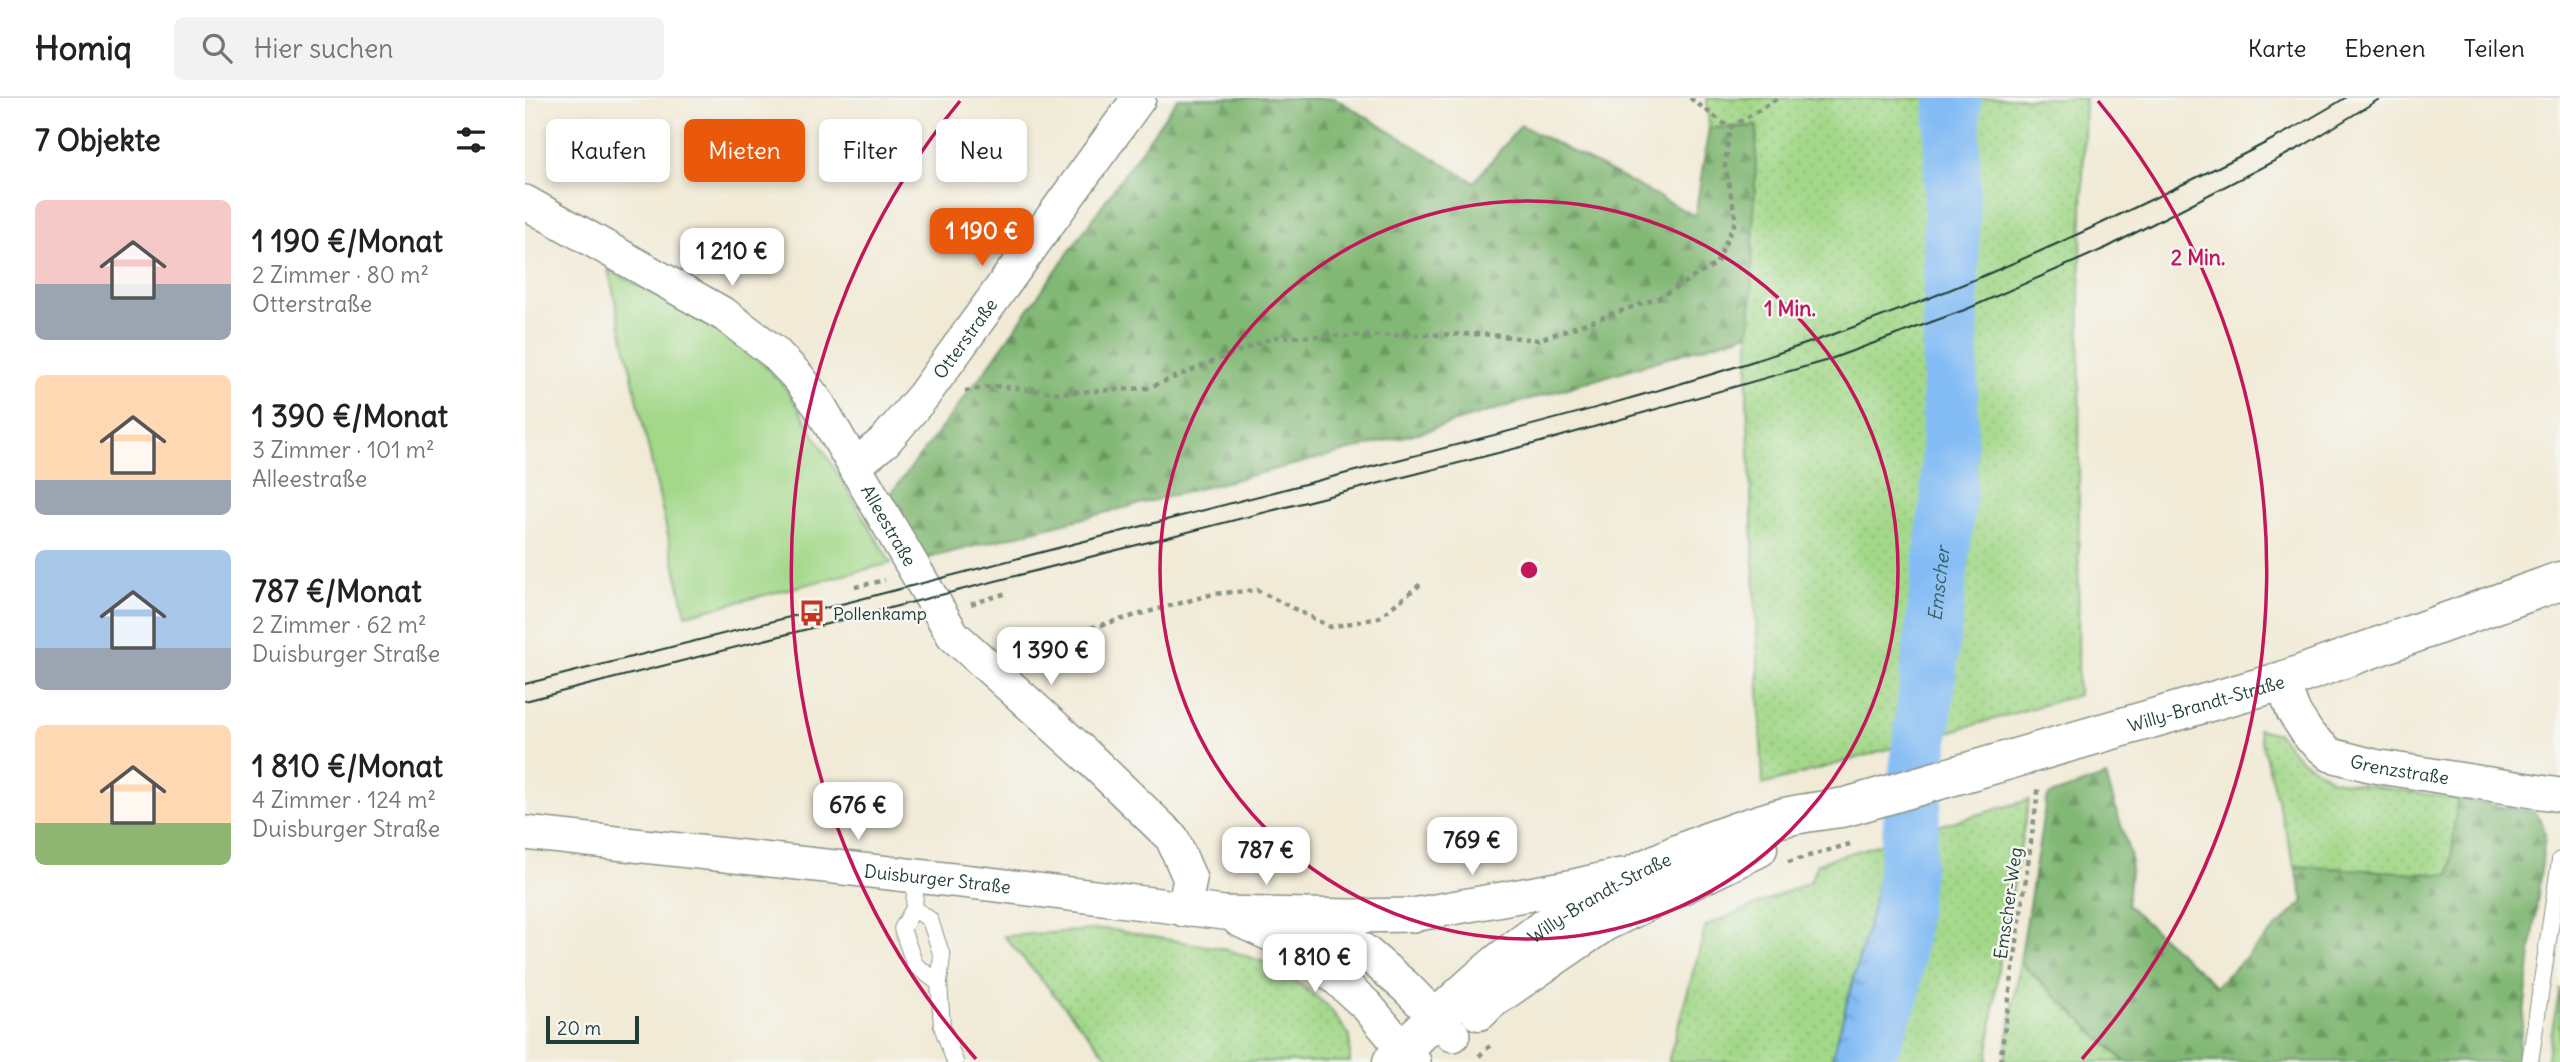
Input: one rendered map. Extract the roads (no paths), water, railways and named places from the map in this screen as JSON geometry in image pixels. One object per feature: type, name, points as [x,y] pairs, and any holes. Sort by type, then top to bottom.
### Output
[{"type":"main road","name":"Willy-Brandt-Straße","points":[[1408,1059],[1445,1026],[1532,935],[1588,899],[1640,871],[1690,849],[1774,820],[1846,807],[2045,747],[2282,681],[2560,580]]},
{"type":"main road","name":"Willy-Brandt-Straße","points":[[1445,1026],[1490,1000],[1604,922],[1846,807]]},
{"type":"street","name":"Otterstraße","points":[[854,466],[885,441],[923,396],[1139,98]]},
{"type":"street","name":"Alleestraße","points":[[525,202],[725,316],[774,352],[798,377],[819,405],[953,635],[1086,755],[1172,838],[1190,878],[1184,909]]},
{"type":"street","name":"Grenzstraße","points":[[2282,681],[2293,711],[2310,737],[2331,755],[2374,766],[2560,795]]},
{"type":"street","name":"Duisburger Straße","points":[[525,832],[915,892],[1307,916],[1413,915],[1569,887],[1640,871]]},
{"type":"street","name":"Duisburger Straße","points":[[1224,913],[1308,952],[1367,1006],[1408,1059]]},
{"type":"street","name":"Duisburger Straße","points":[[1307,916],[1364,951],[1406,987],[1445,1026]]},
{"type":"lane","points":[[2530,1062],[2560,860]]},
{"type":"lane","points":[[915,892],[902,929],[915,965],[939,984]]},
{"type":"lane","points":[[915,892],[930,920],[942,956],[939,984],[942,1026],[955,1062]]},
{"type":"water","points":[[1938,826],[1916,962],[1890,1062],[1831,1062],[1874,903],[1883,843]]},
{"type":"waterway","name":"Emscher","points":[[1865,1062],[1892,992],[1949,492],[1953,98]]},
{"type":"tram line","points":[[525,684],[1514,430],[1759,359],[1910,306],[2044,250],[2240,156],[2345,98]]},
{"type":"tram line","points":[[525,701],[1541,442],[1825,361],[1967,309],[2108,247],[2303,146],[2381,98]]},
{"type":"place","name":"Pollenkamp","points":[[812,613]]}]
